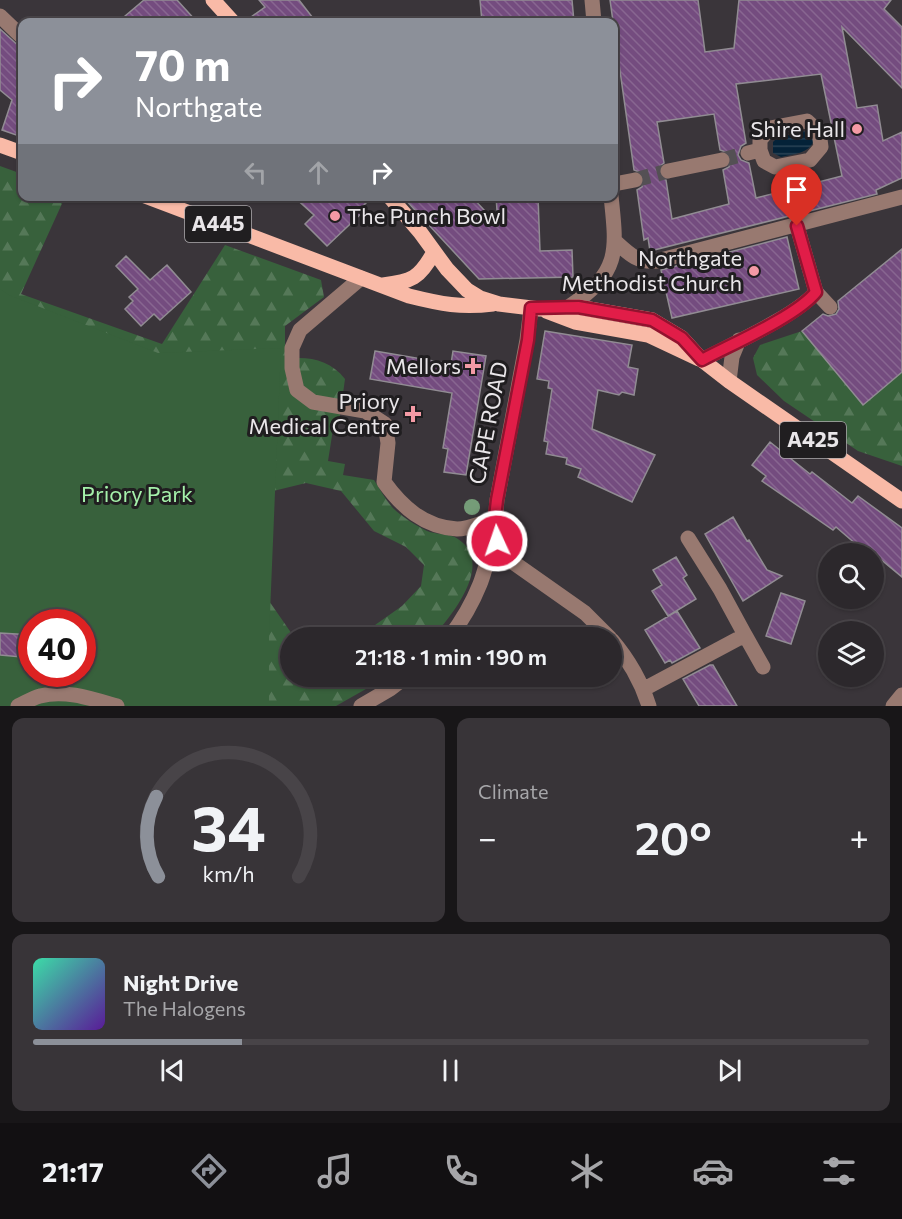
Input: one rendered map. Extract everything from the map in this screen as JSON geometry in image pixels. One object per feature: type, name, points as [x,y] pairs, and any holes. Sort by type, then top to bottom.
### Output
[{"type":"main road","points":[[213,0],[229,18]]},
{"type":"main road","points":[[0,145],[18,152]]},
{"type":"main road","name":"A445","points":[[158,201],[409,296],[467,307],[499,304]]},
{"type":"main road","name":"A425","points":[[393,201],[447,269],[467,290],[480,298],[499,304],[536,308],[570,306],[652,320],[682,338],[702,360],[729,381],[902,501]]},
{"type":"main road","points":[[382,285],[412,280],[424,269],[434,252]]},
{"type":"main road","name":"A425","points":[[536,308],[575,322],[648,335],[702,360]]},
{"type":"main road","name":"A425","points":[[873,482],[902,486]]},
{"type":"street","points":[[592,0],[594,18]]},
{"type":"street","points":[[0,16],[18,33]]},
{"type":"street","points":[[668,171],[722,160]]},
{"type":"street","points":[[618,183],[635,180]]},
{"type":"street","points":[[615,242],[638,260],[657,261],[902,197]]},
{"type":"street","points":[[570,306],[585,296],[605,276],[614,254],[611,201]]},
{"type":"street","points":[[797,226],[816,292],[830,307]]},
{"type":"street","points":[[361,279],[300,330],[292,348],[291,368],[297,390],[314,402],[365,411],[385,424],[388,443],[384,482],[398,501],[416,516],[433,524],[459,529],[495,519]]},
{"type":"street","points":[[702,360],[788,315],[816,292]]},
{"type":"street","name":"CAPE ROAD","points":[[497,541],[495,519],[506,443],[536,308]]},
{"type":"street","points":[[729,381],[732,357],[739,340]]},
{"type":"street","points":[[688,538],[720,589],[763,667]]},
{"type":"street","points":[[457,627],[465,616],[481,582],[490,550],[497,541],[514,563],[585,613],[599,627]]},
{"type":"street","points":[[644,689],[745,635]]},
{"type":"street","points":[[622,653],[644,689],[649,706]]},
{"type":"street","points":[[361,706],[393,687]]},
{"type":"street","points":[[18,706],[38,696],[51,694],[80,696],[117,706]]},
{"type":"street","points":[[893,706],[902,695]]},
{"type":"green space","name":"Priory Park","points":[[0,166],[18,173],[18,201],[63,201],[21,294],[162,344],[225,245],[321,280],[324,297],[285,326],[285,359],[302,358],[318,361],[333,367],[345,379],[339,422],[334,423],[328,461],[345,464],[343,475],[374,480],[399,514],[427,531],[458,539],[468,549],[472,561],[471,575],[466,589],[459,603],[441,627],[372,627],[402,606],[421,586],[424,565],[406,547],[374,531],[341,491],[306,483],[265,493],[267,598],[287,627],[280,627],[280,687],[369,687],[336,706],[86,706],[91,687],[96,687],[96,665],[114,591],[0,603]]},
{"type":"green space","name":"Priory Park","points":[[0,289],[9,295],[158,353],[281,348],[269,638],[269,706],[0,706]]},
{"type":"green space","points":[[802,331],[863,404],[902,372],[902,466],[858,451],[784,401],[757,375],[753,358],[760,345]]},
{"type":"water","points":[[804,131],[814,140],[808,148],[800,153],[781,157],[773,153],[773,142],[777,138]]},
{"type":"building","points":[[144,0],[177,0],[193,18],[123,18]]},
{"type":"building","points":[[259,0],[299,0],[313,18],[250,18],[265,7]]},
{"type":"building","points":[[480,0],[572,0],[574,18],[482,18]]},
{"type":"building","name":"Shire Hall","points":[[610,0],[698,0],[705,52],[734,48],[739,0],[891,0],[884,9],[902,27],[902,88],[842,27],[857,108],[877,105],[883,141],[902,132],[902,178],[876,190],[877,194],[650,251],[648,238],[644,240],[637,190],[642,187],[645,179],[642,173],[634,170],[618,57],[618,18],[613,18]],"holes":[[[821,74],[842,176],[756,198],[749,163],[741,160],[738,155],[741,146],[746,143],[736,84]],[[714,114],[720,150],[729,153],[732,159],[729,167],[723,170],[729,204],[672,219],[666,180],[661,178],[658,172],[659,167],[664,163],[657,122]]]},
{"type":"building","points":[[0,29],[18,45],[18,136],[2,130],[12,100],[0,90]]},
{"type":"building","name":"The Punch Bowl","points":[[299,201],[368,201],[363,206],[366,209],[327,246],[305,224],[314,215]]},
{"type":"building","points":[[407,201],[476,201],[498,225],[496,201],[538,201],[540,251],[572,250],[573,277],[479,279]]},
{"type":"building","name":"Northgate Methodist Church","points":[[787,237],[799,289],[672,318],[661,270]]},
{"type":"building","points":[[902,249],[902,372],[863,405],[802,331],[823,314],[828,316],[836,314],[839,309],[838,301]]},
{"type":"building","points":[[126,256],[150,280],[167,265],[191,292],[160,320],[154,314],[141,326],[125,309],[133,301],[129,297],[138,289],[116,266]]},
{"type":"building","points":[[545,331],[632,345],[628,367],[638,369],[634,395],[622,392],[619,395],[598,390],[592,429],[655,455],[632,502],[578,477],[581,469],[566,464],[567,458],[546,454],[548,442],[544,441],[552,389],[548,388],[549,381],[537,379]]},
{"type":"building","points":[[375,351],[451,364],[453,351],[486,356],[466,475],[444,472],[448,449],[443,448],[452,393],[370,379]]},
{"type":"building","points":[[770,442],[810,474],[812,472],[852,503],[858,496],[902,528],[902,577],[884,562],[884,543],[855,543],[836,527],[833,530],[762,481],[766,476],[752,465]]},
{"type":"building","points":[[733,517],[767,570],[782,576],[743,601],[705,534]]},
{"type":"building","points":[[676,557],[687,575],[683,578],[696,599],[668,616],[652,591],[662,585],[653,570]]},
{"type":"building","points":[[781,593],[805,601],[791,644],[766,636]]},
{"type":"building","points":[[677,611],[700,648],[672,663],[670,660],[665,663],[645,630]]},
{"type":"building","points":[[0,633],[18,634],[18,657],[0,655]]},
{"type":"building","points":[[713,665],[737,706],[699,706],[683,679]]},
{"type":"tunnel","points":[[722,160],[748,153]]},
{"type":"tunnel","points":[[635,180],[668,171]]},
{"type":"place","name":"Shire Hall","points":[[857,129]]},
{"type":"place","name":"The Punch Bowl","points":[[335,216]]},
{"type":"place","name":"Northgate Methodist Church","points":[[754,271]]},
{"type":"place","name":"Mellors","points":[[473,366]]},
{"type":"place","name":"Priory Medical Centre","points":[[413,414]]},
{"type":"route","points":[[497,541],[494,526],[497,500],[506,443],[528,340],[531,308],[570,306],[652,320],[682,338],[702,360],[788,315],[816,292],[797,226]]}]
